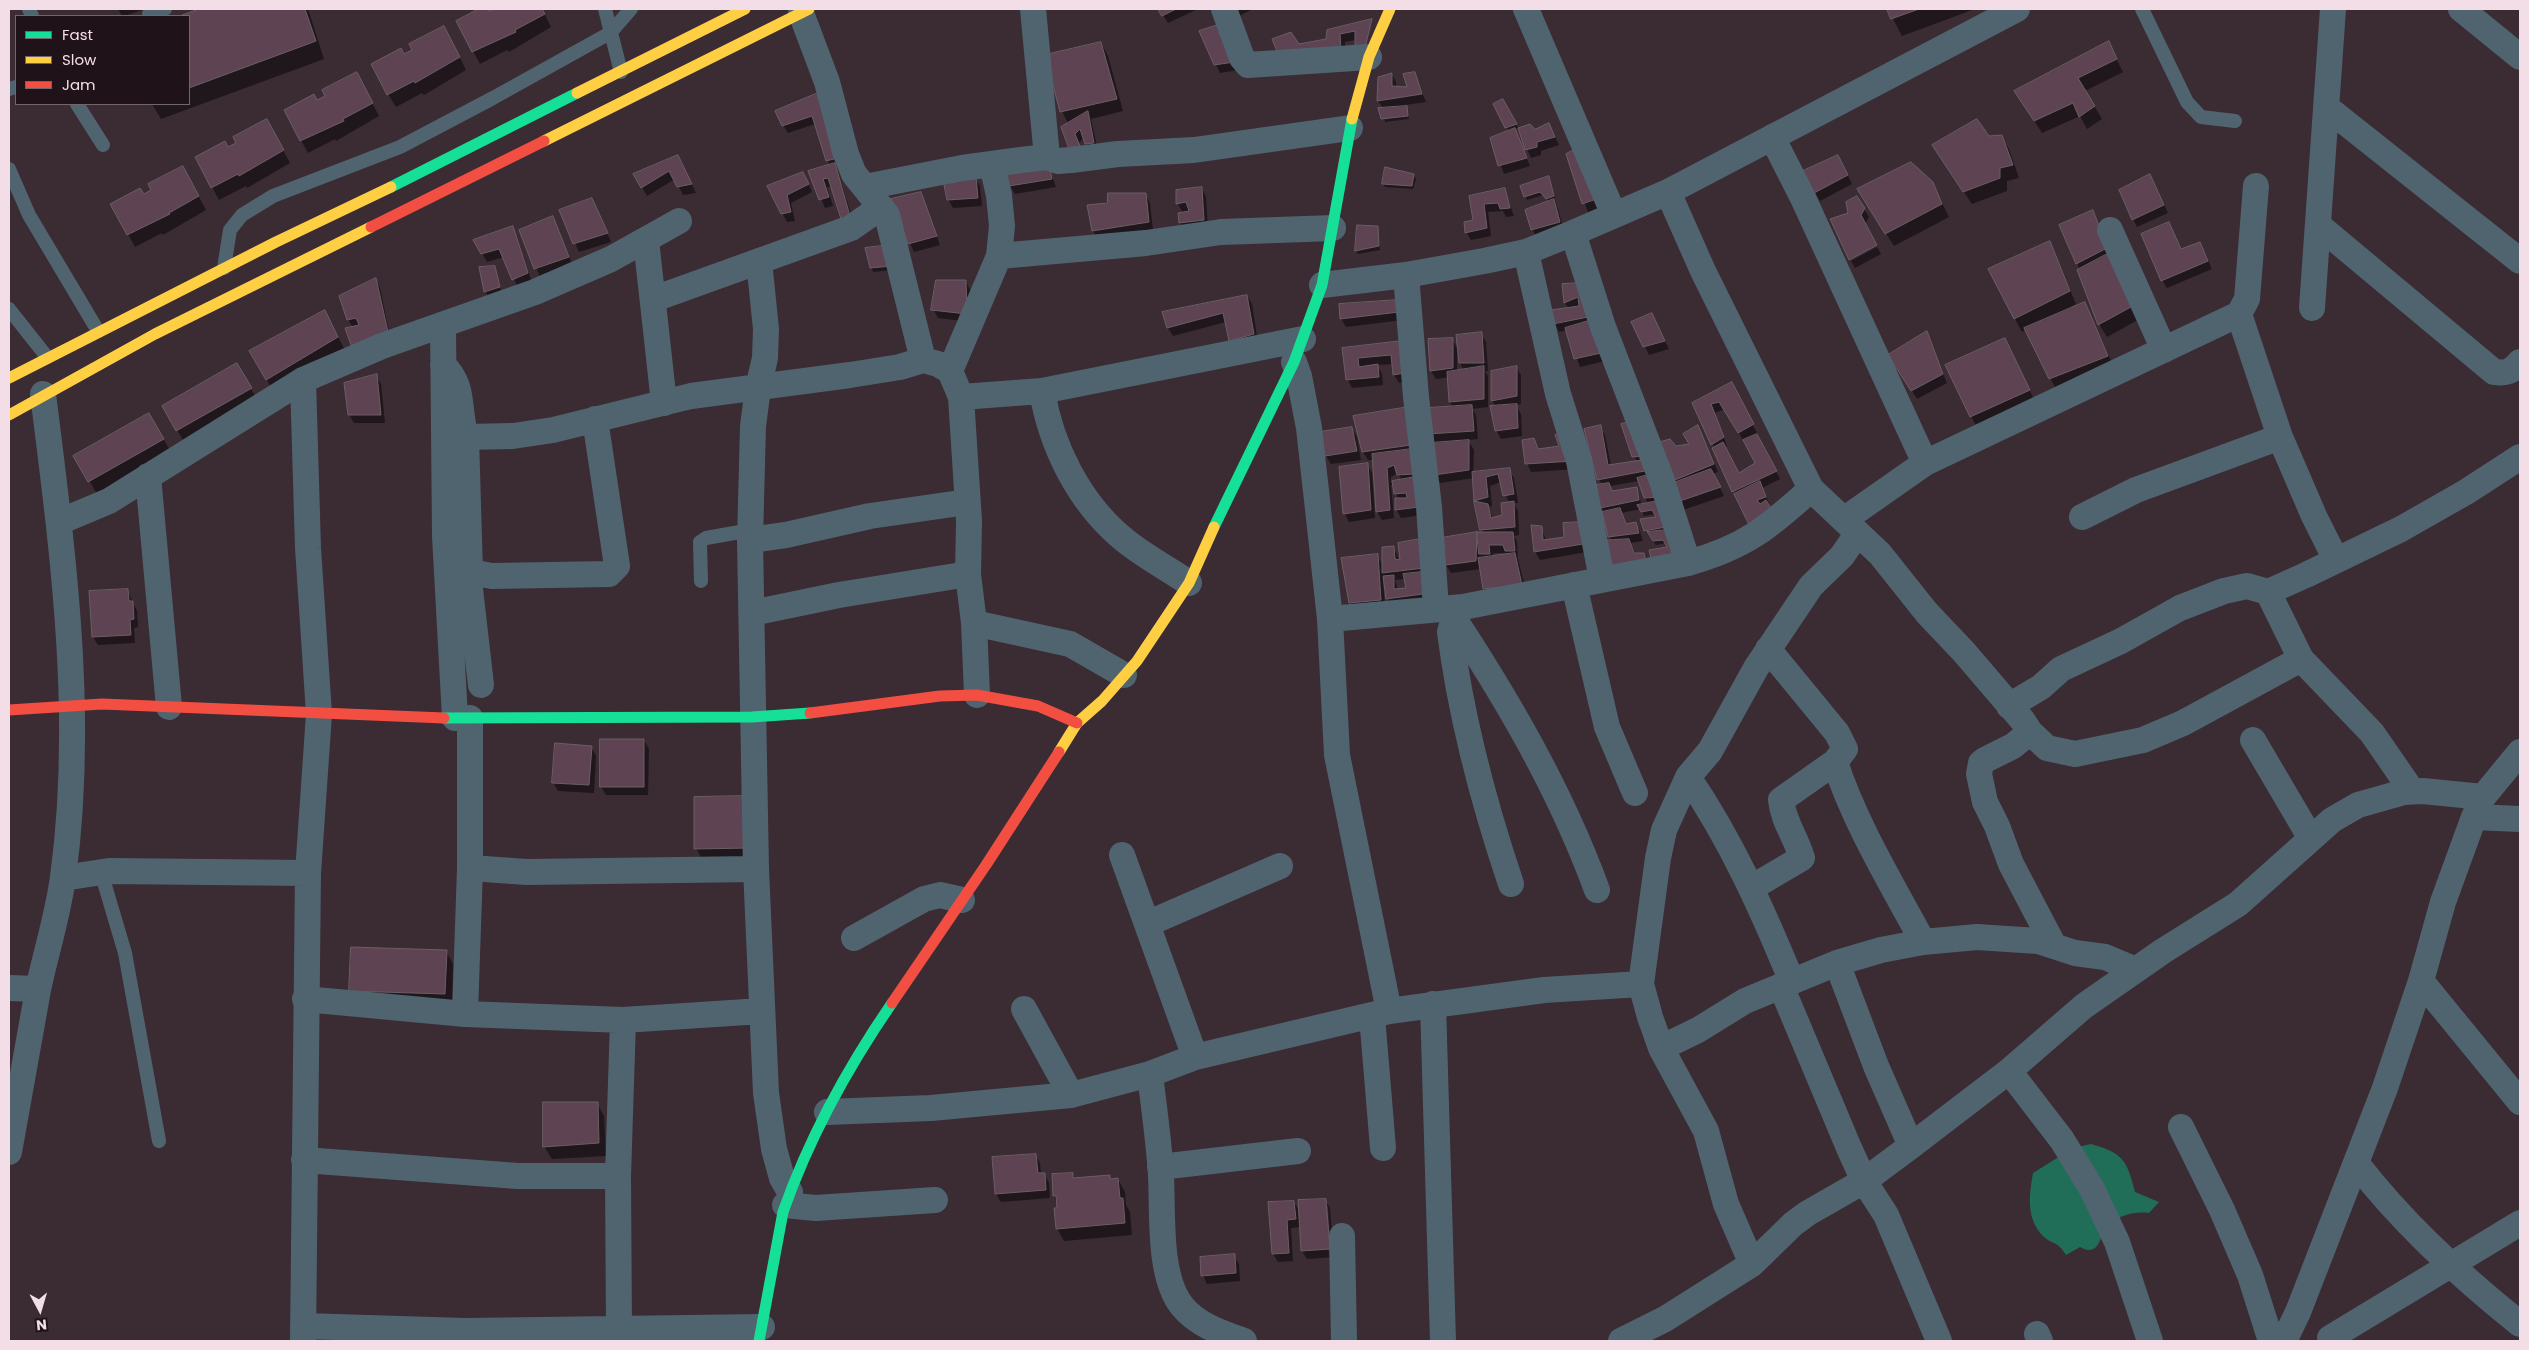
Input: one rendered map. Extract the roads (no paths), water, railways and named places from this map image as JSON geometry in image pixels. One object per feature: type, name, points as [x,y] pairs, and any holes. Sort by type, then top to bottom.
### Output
[{"type":"street","points":[[9,378],[48,356],[224,268],[369,199],[542,109],[621,72],[745,9]]},
{"type":"street","points":[[1033,9],[1048,158]]},
{"type":"street","points":[[1224,9],[1242,58],[1248,65],[1369,57]]},
{"type":"street","points":[[303,380],[308,548],[319,714],[308,873],[305,999],[303,1333],[465,1336],[619,1330],[760,1334],[787,1198],[827,1112],[860,1050],[962,900],[1077,724],[1150,645],[1173,604],[1189,583],[1242,466],[1299,350],[1322,285],[1350,128],[1369,57],[1390,9]]},
{"type":"street","points":[[1526,9],[1614,216]]},
{"type":"street","points":[[1322,285],[1406,275],[1526,252],[1668,192],[2016,9]]},
{"type":"street","points":[[2312,308],[2333,9]]},
{"type":"street","points":[[2460,9],[2520,56]]},
{"type":"street","points":[[9,415],[43,394],[155,334],[805,11],[827,82],[846,154],[854,174],[887,215],[923,360]]},
{"type":"street","points":[[2326,107],[2520,261]]},
{"type":"street","points":[[654,299],[684,286],[759,262],[850,228],[873,197],[992,165],[1048,158],[1058,161],[1118,154],[1194,150],[1350,128]]},
{"type":"street","points":[[1772,137],[1803,198],[1925,462]]},
{"type":"street","points":[[950,371],[999,256],[1002,226],[999,195],[992,165]]},
{"type":"street","points":[[1752,1264],[1726,1204],[1706,1131],[1661,1048],[1641,984],[1658,858],[1664,830],[1676,800],[1688,777],[1710,751],[1768,649],[1811,586],[1842,556],[1851,527],[1925,462],[2239,314],[2247,299],[2256,186]]},
{"type":"street","points":[[1668,192],[1703,271],[1812,489],[1880,554],[1927,613],[1964,652],[2030,732],[2047,748],[2075,754],[2143,740],[2183,723],[2301,659]]},
{"type":"street","points":[[59,522],[109,501],[303,380],[382,346],[535,292],[611,259],[679,221]]},
{"type":"street","points":[[2318,225],[2494,372],[2504,374],[2514,370],[2520,362]]},
{"type":"street","points":[[999,256],[1146,243],[1221,232],[1332,228]]},
{"type":"street","points":[[2110,230],[2164,350]]},
{"type":"street","points":[[1573,233],[1603,327],[1661,478],[1688,563]]},
{"type":"street","points":[[646,240],[664,403]]},
{"type":"street","points":[[1526,252],[1558,394],[1579,461],[1602,579]]},
{"type":"street","points":[[759,262],[766,329],[766,358],[758,388],[754,426],[750,535],[756,869],[766,1093],[774,1149],[787,1198]]},
{"type":"street","points":[[1406,275],[1416,397],[1429,507],[1445,611],[1467,732],[1488,813],[1511,884]]},
{"type":"street","points":[[2239,314],[2280,437],[2314,516],[2336,560]]},
{"type":"street","points":[[443,325],[445,536],[462,718],[470,868],[465,1014]]},
{"type":"street","points":[[961,396],[1042,391],[1299,350]]},
{"type":"street","points":[[1299,350],[1300,376],[1308,428],[1330,619],[1337,755],[1381,1014],[1384,1148]]},
{"type":"street","points":[[466,437],[513,436],[553,430],[691,396],[900,367],[923,360],[938,364],[950,371],[961,396],[967,502],[968,574],[974,623],[977,695]]},
{"type":"street","points":[[443,366],[459,386],[461,420],[466,437],[470,589],[481,685]]},
{"type":"street","points":[[1042,391],[1046,418],[1079,492],[1122,538],[1189,583]]},
{"type":"street","points":[[9,1152],[38,989],[63,878],[70,806],[74,705],[59,522],[43,394]]},
{"type":"street","points":[[470,572],[492,576],[609,574],[617,566],[595,419]]},
{"type":"street","points":[[2082,517],[2136,490],[2280,437]]},
{"type":"street","points":[[2010,706],[2041,687],[2062,669],[2121,641],[2180,608],[2224,591],[2247,586],[2268,592],[2401,529],[2466,492],[2520,456]]},
{"type":"street","points":[[148,476],[169,707]]},
{"type":"street","points":[[1330,619],[1445,611],[1688,563],[1718,554],[1753,538],[1812,489]]},
{"type":"street","points":[[750,535],[786,535],[870,516],[967,502]]},
{"type":"street","points":[[752,613],[839,595],[968,574]]},
{"type":"street","points":[[1574,585],[1608,727],[1635,793]]},
{"type":"street","points":[[2268,592],[2301,659],[2372,733],[2412,791]]},
{"type":"street","points":[[1445,611],[1498,688],[1548,775],[1580,845],[1597,890]]},
{"type":"street","points":[[974,623],[1070,644],[1124,675]]},
{"type":"street","points":[[1751,888],[1802,858],[1797,842],[1782,814],[1781,800],[1835,762],[1845,749],[1837,733],[1768,649]]},
{"type":"street","points":[[9,710],[102,704],[319,714],[462,718],[752,717],[805,714],[940,696],[977,695],[1020,701],[1052,711],[1077,724]]},
{"type":"street","points":[[2030,732],[2013,746],[1981,763],[1978,774],[1985,802],[1997,826],[2011,864],[2054,946]]},
{"type":"street","points":[[2253,740],[2310,837]]},
{"type":"street","points":[[2284,1341],[2298,1312],[2357,1164],[2421,981],[2443,902],[2479,807],[2520,752]]},
{"type":"street","points":[[1835,762],[1841,781],[1878,857],[1923,942]]},
{"type":"street","points":[[1688,777],[1708,806],[1751,888],[1864,1181],[1886,1215],[1939,1341]]},
{"type":"street","points":[[1621,1341],[1664,1319],[1752,1264],[1808,1213],[1864,1181],[1911,1146],[2009,1071],[2084,1006],[2238,904],[2310,837],[2332,820],[2358,805],[2382,797],[2412,791],[2457,793],[2479,807],[2520,819]]},
{"type":"street","points":[[1122,855],[1195,1057]]},
{"type":"street","points":[[1146,924],[1280,866]]},
{"type":"street","points":[[470,868],[527,872],[756,869]]},
{"type":"street","points":[[63,878],[101,872],[308,873]]},
{"type":"street","points":[[854,938],[924,899],[940,895],[962,900]]},
{"type":"street","points":[[1661,1048],[1698,1030],[1745,1001],[1837,963],[1881,950],[1923,942],[2007,938],[2038,941],[2075,952],[2104,957],[2136,970]]},
{"type":"street","points":[[1837,963],[1876,1066],[1911,1146]]},
{"type":"street","points":[[2421,981],[2520,1102]]},
{"type":"street","points":[[827,1112],[931,1108],[1071,1095],[1150,1074],[1195,1057],[1381,1014],[1433,1004],[1544,990],[1641,984]]},
{"type":"street","points":[[9,988],[38,989]]},
{"type":"street","points":[[305,999],[465,1014],[623,1020],[762,1011]]},
{"type":"street","points":[[1433,1004],[1443,1341]]},
{"type":"street","points":[[1024,1009],[1071,1095]]},
{"type":"street","points":[[619,1330],[618,1176],[623,1020]]},
{"type":"street","points":[[2009,1071],[2062,1140],[2092,1189],[2117,1242],[2150,1341]]},
{"type":"street","points":[[1150,1074],[1160,1167],[1164,1242],[1169,1277],[1175,1295],[1190,1315],[1211,1329],[1244,1341]]},
{"type":"street","points":[[2181,1127],[2222,1210],[2250,1275],[2270,1341]]},
{"type":"street","points":[[1160,1167],[1298,1151]]},
{"type":"street","points":[[304,1160],[508,1175],[618,1176]]},
{"type":"street","points":[[2357,1164],[2388,1203],[2420,1237],[2520,1324]]},
{"type":"street","points":[[787,1198],[816,1208],[935,1200]]},
{"type":"street","points":[[2298,1312],[2331,1340],[2450,1264],[2520,1224]]},
{"type":"street","points":[[1342,1236],[1344,1341]]},
{"type":"lane","points":[[149,14],[165,9]]},
{"type":"lane","points":[[605,9],[621,72]]},
{"type":"lane","points":[[224,268],[230,230],[242,215],[273,196],[400,147],[610,33],[631,9]]},
{"type":"lane","points":[[2142,9],[2187,102],[2201,116],[2235,121]]},
{"type":"lane","points":[[78,105],[103,145]]},
{"type":"lane","points":[[9,169],[29,216],[98,331]]},
{"type":"lane","points":[[9,309],[48,356]]},
{"type":"lane","points":[[701,580],[700,542],[706,538],[750,535]]},
{"type":"lane","points":[[101,872],[125,953],[159,1141]]}]
